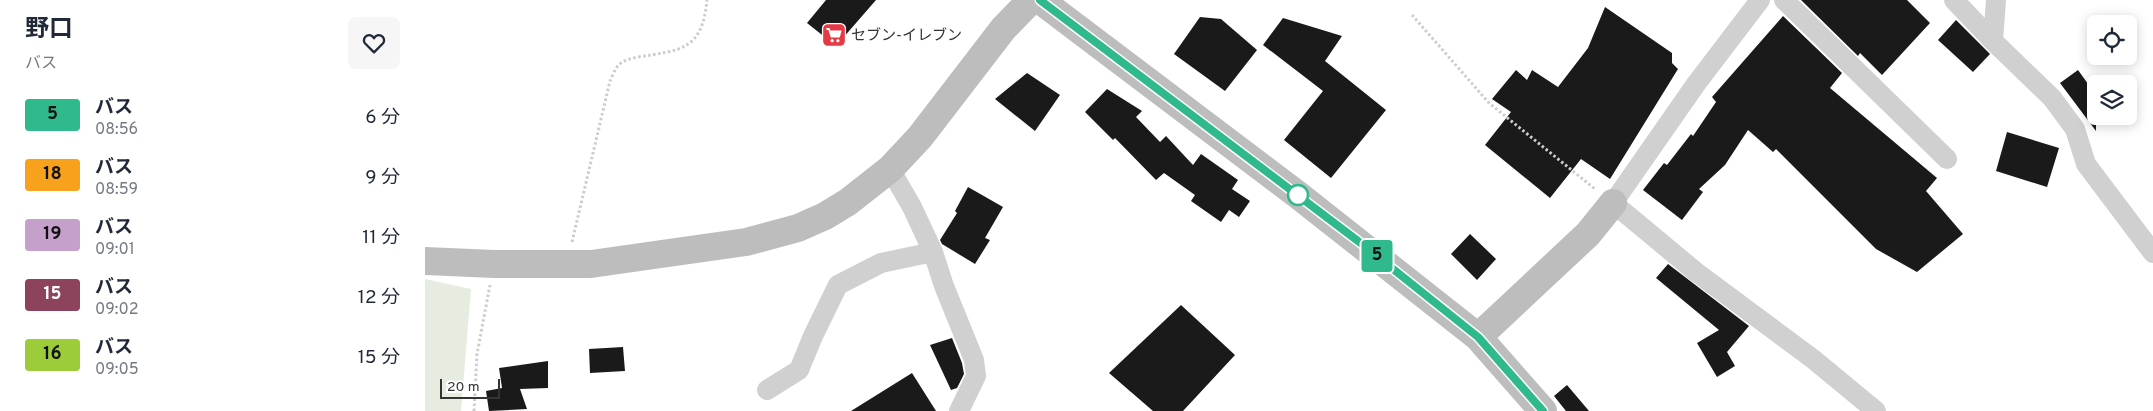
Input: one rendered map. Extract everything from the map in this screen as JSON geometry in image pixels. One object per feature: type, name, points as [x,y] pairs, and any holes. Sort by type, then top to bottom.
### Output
[{"type":"street","points":[[425,261],[494,264],[591,264],[746,242],[798,228],[825,216],[848,202],[890,169],[920,137],[1003,29],[1031,0]]},
{"type":"street","points":[[1040,0],[1358,241],[1478,337],[1543,411]]},
{"type":"street","points":[[1478,337],[1588,234],[1613,203],[1695,84],[1760,0]]},
{"type":"street","points":[[1784,0],[1947,159]]},
{"type":"street","points":[[1954,0],[2052,98],[2075,129],[2085,164],[2153,253]]},
{"type":"street","points":[[1993,41],[1996,0]]},
{"type":"street","points":[[890,169],[912,206],[933,252],[974,360],[976,376],[959,411]]},
{"type":"street","points":[[1613,203],[1695,272],[1813,359],[1876,411]]},
{"type":"street","points":[[767,390],[799,370],[838,285],[881,263],[933,252]]},
{"type":"path","points":[[570,265],[572,236],[610,81],[618,66],[627,59],[680,50],[693,41],[703,25],[707,0]]},
{"type":"path","points":[[1413,15],[1489,103],[1613,203]]},
{"type":"path","points":[[474,411],[477,354],[494,264]]},
{"type":"shaded area","points":[[425,279],[471,289],[461,411],[425,411]]},
{"type":"building","name":"セブン-イレブン","points":[[826,0],[876,0],[836,46],[807,23]]},
{"type":"building","points":[[1801,0],[1907,0],[1930,23],[1882,75],[1860,53],[1858,56]]},
{"type":"building","points":[[1605,7],[1672,53],[1672,63],[1678,69],[1610,179],[1581,159],[1550,198],[1485,145],[1511,112],[1492,99],[1516,70],[1527,80],[1532,70],[1558,87],[1588,48]]},
{"type":"building","points":[[1783,16],[1842,73],[1830,88],[1937,178],[1926,191],[1963,234],[1917,272],[1876,249],[1776,149],[1773,152],[1748,130],[1725,165],[1699,189],[1703,192],[1682,220],[1643,190],[1664,163],[1667,165],[1691,134],[1693,136],[1716,102],[1712,97]]},
{"type":"building","points":[[1200,17],[1221,19],[1257,50],[1225,91],[1174,54]]},
{"type":"building","points":[[1283,18],[1342,36],[1325,61],[1386,110],[1331,178],[1284,140],[1323,91],[1263,45]]},
{"type":"building","points":[[1956,20],[1990,54],[1973,72],[1938,40]]},
{"type":"building","points":[[2078,70],[2087,82],[2087,119],[2060,83]]},
{"type":"building","points":[[1027,73],[1060,95],[1035,131],[995,99]]},
{"type":"building","points":[[1107,89],[1142,111],[1136,117],[1160,142],[1166,136],[1193,165],[1201,154],[1238,180],[1232,189],[1250,201],[1239,217],[1229,210],[1221,222],[1191,201],[1195,195],[1164,173],[1156,180],[1115,138],[1113,140],[1085,112]]},
{"type":"building","points":[[2007,132],[2059,148],[2047,187],[1996,171]]},
{"type":"building","points":[[968,187],[1003,207],[985,238],[990,240],[975,264],[942,244],[940,240],[957,213],[955,211]]},
{"type":"building","points":[[1470,234],[1496,259],[1477,280],[1451,254]]},
{"type":"building","points":[[1668,264],[1749,326],[1727,352],[1735,366],[1717,377],[1697,343],[1719,330],[1656,278]]},
{"type":"building","points":[[1181,305],[1235,355],[1183,411],[1153,411],[1109,373]]},
{"type":"building","points":[[952,338],[962,363],[964,374],[957,388],[951,390],[930,345]]},
{"type":"building","points":[[623,347],[625,371],[590,373],[589,349]]},
{"type":"building","points":[[548,361],[548,388],[520,389],[527,409],[489,411],[486,391],[502,388],[499,368]]},
{"type":"building","points":[[912,373],[936,411],[851,411]]},
{"type":"building","points":[[1567,385],[1589,411],[1566,411],[1554,396]]},
{"type":"bus line","name":"5","points":[[1040,0],[1358,241],[1478,337],[1543,411]]},
{"type":"place","name":"セブン-イレブン","points":[[834,35]]}]
